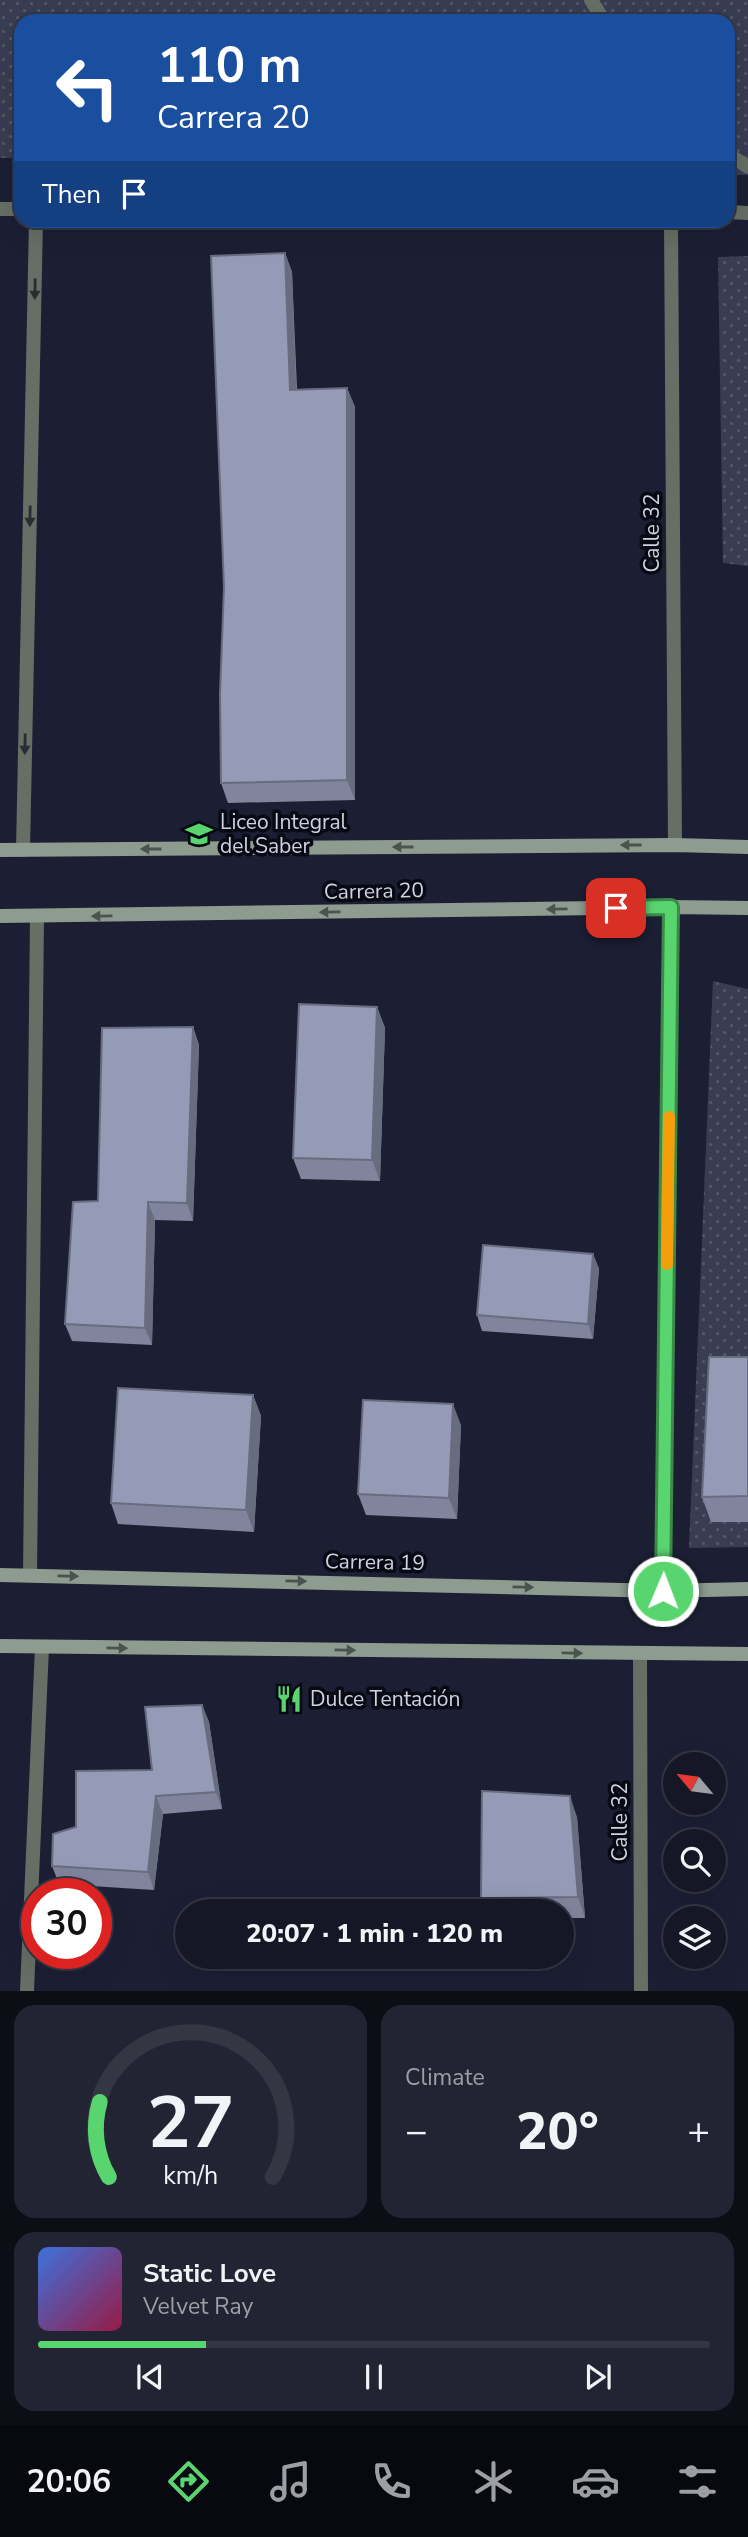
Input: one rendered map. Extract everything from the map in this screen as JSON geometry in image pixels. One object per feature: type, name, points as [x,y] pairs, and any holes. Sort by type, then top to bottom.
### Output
[{"type":"main road","name":"Carrera 20","points":[[0,850],[676,845],[748,847]]},
{"type":"main road","name":"Carrera 20","points":[[0,916],[748,908]]},
{"type":"main road","name":"Carrera 19","points":[[0,1575],[663,1591],[748,1589]]},
{"type":"main road","points":[[0,1646],[748,1654]]},
{"type":"street","points":[[23,850],[36,228]]},
{"type":"street","name":"Calle 32","points":[[671,228],[676,845]]},
{"type":"street","points":[[663,1591],[671,907]]},
{"type":"street","points":[[30,1575],[37,917]]},
{"type":"street","points":[[27,1991],[42,1647]]},
{"type":"street","name":"Calle 32","points":[[640,1654],[641,1991]]},
{"type":"shaded area","points":[[0,0],[748,0],[748,175],[735,175],[735,14],[14,14],[14,158],[0,158]]},
{"type":"shaded area","points":[[748,256],[748,566],[723,563],[718,257]]},
{"type":"shaded area","points":[[713,981],[748,989],[748,1547],[689,1548]]},
{"type":"building","points":[[285,253],[290,390],[347,388],[347,780],[221,783],[220,694],[224,587],[211,256]]},
{"type":"building","points":[[299,1004],[377,1007],[372,1160],[293,1158]]},
{"type":"building","points":[[193,1027],[187,1203],[148,1202],[145,1328],[65,1324],[73,1202],[98,1201],[102,1028]]},
{"type":"building","points":[[483,1245],[593,1254],[588,1324],[477,1315]]},
{"type":"building","points":[[709,1357],[748,1357],[748,1496],[702,1497]]},
{"type":"building","points":[[118,1388],[253,1395],[246,1510],[111,1503]]},
{"type":"building","points":[[363,1400],[453,1404],[449,1498],[358,1494]]},
{"type":"building","points":[[202,1705],[216,1792],[156,1796],[148,1872],[52,1866],[53,1834],[76,1827],[76,1771],[152,1770],[145,1707]]},
{"type":"building","points":[[482,1791],[570,1796],[578,1897],[481,1898]]},
{"type":"slow traffic","points":[[667,1264],[669,1117]]},
{"type":"place","name":"Liceo Integral del Saber","points":[[199,834]]},
{"type":"place","name":"Dulce Tentación","points":[[289,1699]]},
{"type":"route","points":[[616,908],[671,907],[663,1591]]}]
